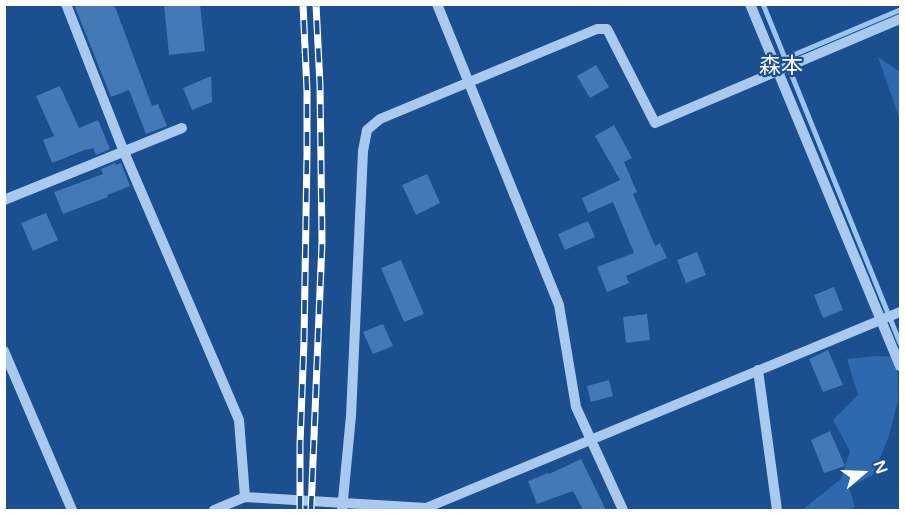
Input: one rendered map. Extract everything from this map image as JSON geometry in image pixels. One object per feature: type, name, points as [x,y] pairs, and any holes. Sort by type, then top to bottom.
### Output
[{"type":"street","points":[[66,4],[124,152],[239,420],[245,497]]},
{"type":"street","points":[[437,4],[559,305],[576,407],[623,510]]},
{"type":"street","points":[[750,4],[900,366]]},
{"type":"street","points":[[342,507],[351,416],[363,152],[366,130],[380,119],[597,29],[607,29],[655,123],[900,19]]},
{"type":"street","points":[[4,200],[182,129]]},
{"type":"street","points":[[214,510],[245,497],[342,507],[436,507],[591,439],[900,312]]},
{"type":"street","points":[[4,351],[72,510]]},
{"type":"street","points":[[758,370],[777,510]]},
{"type":"shaded area","points":[[878,57],[900,72],[900,120]]},
{"type":"shaded area","points":[[897,357],[898,400],[889,436],[873,475],[849,487],[855,507],[849,510],[802,510],[841,479],[850,451],[833,420],[858,395],[847,359]]},
{"type":"building","points":[[80,4],[114,4],[152,106],[158,104],[167,126],[146,134],[129,90],[111,97],[75,7]]},
{"type":"building","points":[[164,4],[200,4],[205,51],[169,55]]},
{"type":"building","points":[[596,65],[609,87],[590,98],[577,76]]},
{"type":"building","points":[[211,76],[212,102],[192,110],[183,88]]},
{"type":"building","points":[[60,86],[79,128],[98,120],[110,149],[96,155],[93,148],[87,149],[52,163],[43,140],[54,136],[36,96]]},
{"type":"building","points":[[614,125],[632,158],[624,162],[637,192],[633,194],[655,246],[660,243],[667,258],[626,276],[629,283],[607,292],[597,267],[634,253],[613,202],[588,213],[582,198],[620,180],[595,136]]},
{"type":"building","points":[[115,163],[116,165],[121,163],[130,186],[63,214],[54,192],[103,174],[101,169]]},
{"type":"building","points":[[427,174],[440,203],[416,215],[402,185]]},
{"type":"building","points":[[46,213],[58,240],[33,251],[21,223]]},
{"type":"building","points":[[588,221],[595,237],[565,250],[558,234]]},
{"type":"building","points":[[697,252],[706,275],[686,283],[677,260]]},
{"type":"building","points":[[401,260],[424,314],[404,322],[381,268]]},
{"type":"building","points":[[834,287],[843,310],[823,318],[814,295]]},
{"type":"building","points":[[647,314],[650,340],[626,343],[623,317]]},
{"type":"building","points":[[383,324],[393,346],[373,354],[363,332]]},
{"type":"building","points":[[828,350],[843,385],[823,392],[809,359]]},
{"type":"building","points":[[609,380],[613,396],[591,402],[587,386]]},
{"type":"building","points":[[830,431],[845,466],[824,473],[811,440]]},
{"type":"building","points":[[581,459],[606,510],[583,510],[573,491],[537,504],[528,481]]},
{"type":"waterway","points":[[763,4],[900,343]]},
{"type":"waterway","points":[[784,59],[900,10]]},
{"type":"railway","points":[[300,510],[307,153],[303,4]]},
{"type":"railway","points":[[311,510],[322,242],[320,85],[316,4]]},
{"type":"district","name":"森本","points":[[781,67]]}]
